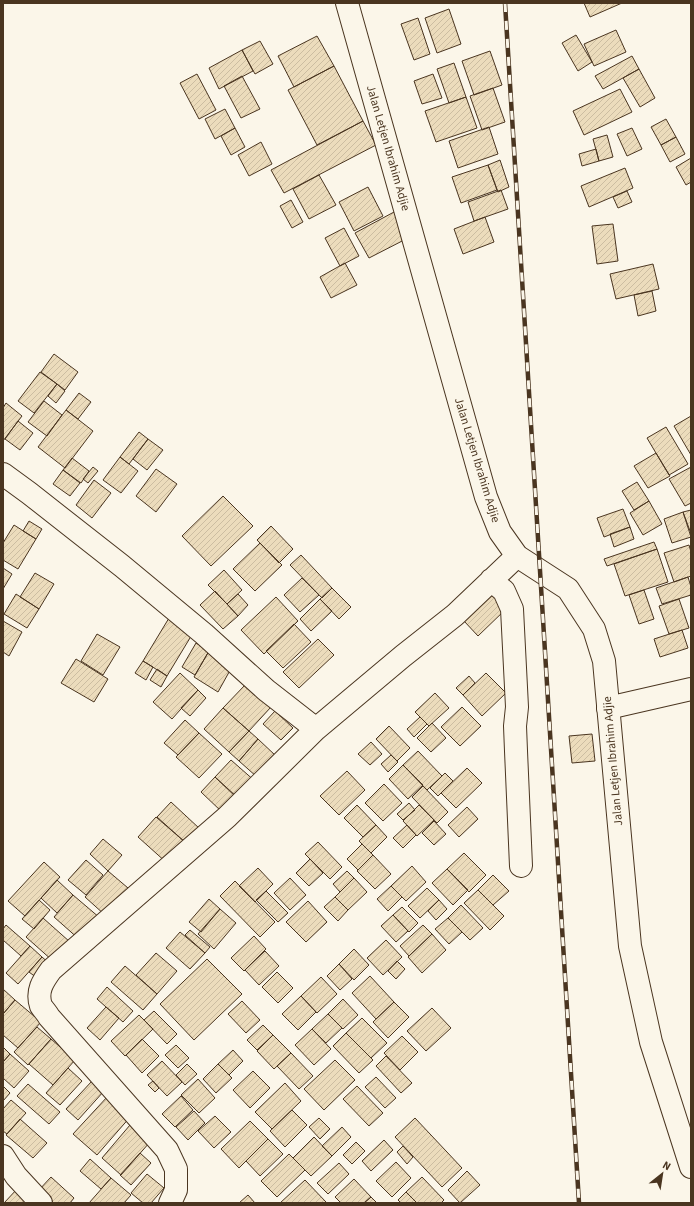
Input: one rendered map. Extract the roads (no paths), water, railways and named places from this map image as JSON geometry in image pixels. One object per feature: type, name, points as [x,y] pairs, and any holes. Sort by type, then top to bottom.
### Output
[{"type":"main road","name":"Jalan Letjen Ibrahim Adjie","points":[[347,3],[486,497],[500,532],[517,556],[568,589],[594,629],[604,661],[630,946],[651,1042],[691,1167]]},
{"type":"main road","points":[[3,474],[128,571],[204,634],[266,690],[316,729]]},
{"type":"main road","points":[[170,1203],[176,1190],[176,1169],[167,1150],[45,1011],[42,1006],[40,992],[43,981],[51,970],[227,817],[316,729],[403,656],[455,615],[517,556]]},
{"type":"main road","points":[[491,580],[504,591],[512,609],[517,707],[515,726],[522,866]]},
{"type":"main road","points":[[608,708],[691,689]]},
{"type":"main road","points":[[3,1156],[16,1176],[41,1203]]},
{"type":"railway","points":[[505,3],[579,1203]]}]
